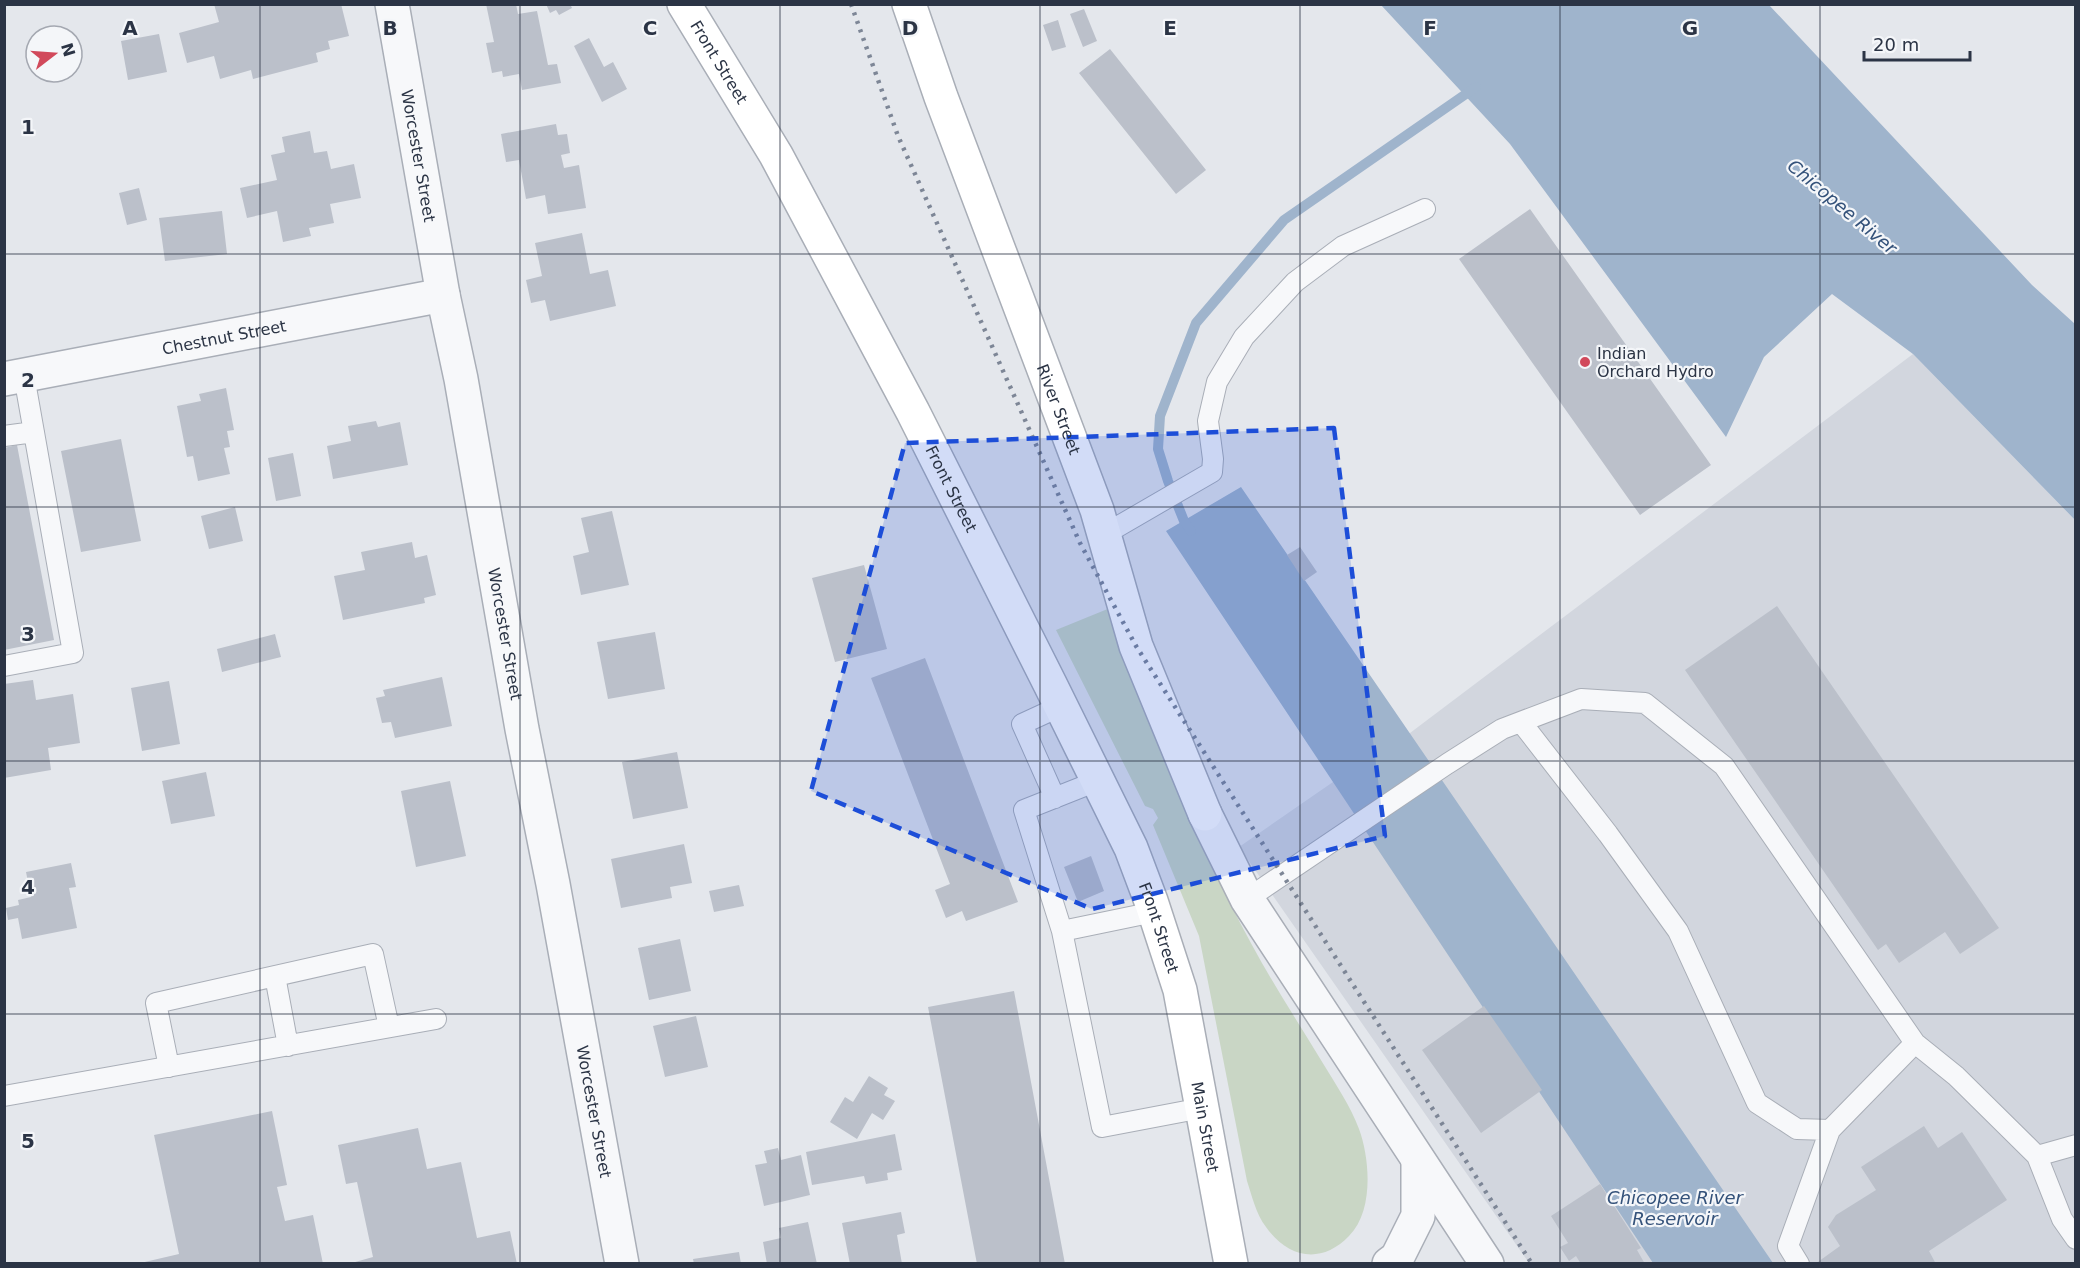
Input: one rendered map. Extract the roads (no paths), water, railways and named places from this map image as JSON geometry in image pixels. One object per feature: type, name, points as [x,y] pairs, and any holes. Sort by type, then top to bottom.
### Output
[{"type":"main road","name":"Front Street","points":[[684,4],[776,155],[913,412],[1061,706],[1131,848],[1180,990]]},
{"type":"main road","name":"River Street","points":[[909,4],[941,97],[1098,510],[1136,646],[1205,814]]},
{"type":"main road","name":"Main Street","points":[[1180,990],[1231,1263]]},
{"type":"street","name":"Worcester Street","points":[[392,4],[522,729],[557,906],[622,1263]]},
{"type":"street","name":"Chestnut Street","points":[[14,378],[443,296]]},
{"type":"street","points":[[1205,814],[1247,899],[1487,1263]]},
{"type":"street","points":[[1389,1263],[1397,1258],[1418,1216],[1418,1161]]},
{"type":"lane","points":[[1105,534],[1212,472],[1213,459],[1208,421],[1217,382],[1244,337],[1295,282],[1342,246],[1425,209]]},
{"type":"lane","points":[[4,666],[73,653],[34,432],[14,378]]},
{"type":"lane","points":[[4,436],[34,432]]},
{"type":"lane","points":[[1247,899],[1502,729],[1581,699],[1645,703],[1724,766],[1915,1043],[1956,1076],[2037,1156],[2062,1219],[2076,1239]]},
{"type":"lane","points":[[1055,798],[1022,724],[1061,706]]},
{"type":"lane","points":[[1521,722],[1608,834],[1678,931],[1756,1103],[1797,1129],[1830,1130]]},
{"type":"lane","points":[[1097,781],[1024,810],[1062,931],[1102,1127],[1202,1108]]},
{"type":"lane","points":[[1062,931],[1154,912]]},
{"type":"lane","points":[[169,1067],[156,1003],[373,954],[389,1028]]},
{"type":"lane","points":[[275,976],[288,1046]]},
{"type":"lane","points":[[4,1096],[436,1019]]},
{"type":"lane","points":[[1799,1263],[1788,1246],[1830,1130],[1915,1043]]},
{"type":"lane","points":[[2037,1156],[2076,1145]]},
{"type":"water","name":"Chicopee River","points":[[1381,5],[1769,5],[2032,285],[2075,324],[2075,520],[1913,354],[1832,294],[1764,357],[1726,437],[1510,144]]},
{"type":"water","name":"Chicopee River Reservoir","points":[[1241,487],[1773,1263],[1653,1263],[1166,531]]},
{"type":"waterway","points":[[1191,531],[1184,521],[1158,449],[1160,416],[1196,323],[1284,220],[1476,87]]},
{"type":"railway","points":[[851,4],[898,136],[1080,543],[1136,646],[1532,1264]]},
{"type":"place","name":"Indian Orchard Hydro","points":[[1585,362]]}]
